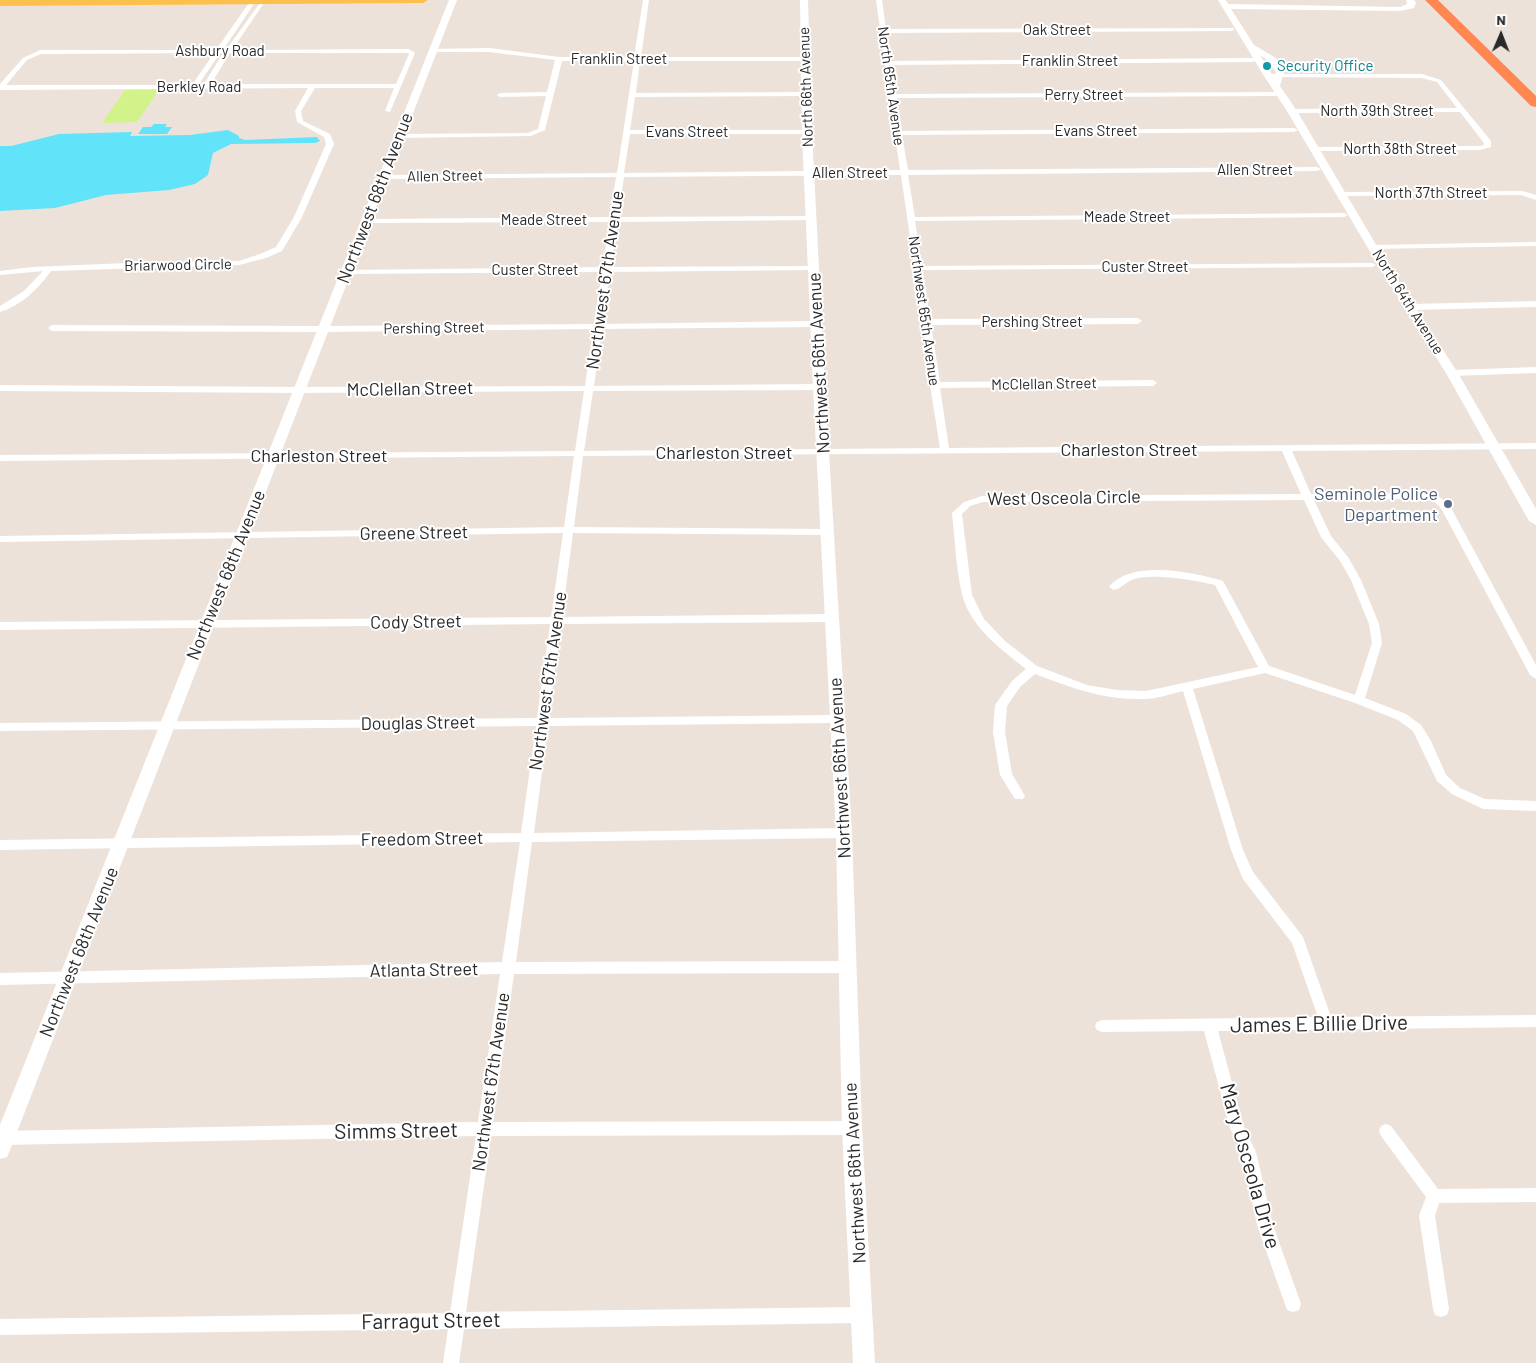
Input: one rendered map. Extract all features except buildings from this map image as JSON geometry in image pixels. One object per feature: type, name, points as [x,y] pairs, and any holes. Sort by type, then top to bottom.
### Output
[{"type":"highway","points":[[1431,0],[1536,103]]},
{"type":"highway","points":[[1448,0],[1509,60]]},
{"type":"main road","points":[[0,2],[423,0]]},
{"type":"street","points":[[194,87],[247,12],[259,0]]},
{"type":"street","points":[[206,87],[228,51],[233,47],[256,12],[259,0]]},
{"type":"street","name":"Northwest 68th Avenue","points":[[2,1142],[122,844],[166,726],[274,456],[298,390],[367,222],[398,136],[453,0]]},
{"type":"street","name":"Northwest 67th Avenue","points":[[451,1363],[527,837],[589,387],[646,0]]},
{"type":"street","name":"North 66th Avenue","points":[[804,0],[807,132],[810,173]]},
{"type":"street","name":"North 65th Avenue","points":[[879,0],[904,172]]},
{"type":"street","points":[[1224,3],[1400,9],[1411,6],[1410,0]]},
{"type":"street","name":"North 64th Avenue","points":[[1224,3],[1268,76],[1276,85],[1292,111],[1373,247],[1452,372],[1536,521]]},
{"type":"street","points":[[247,12],[256,12]]},
{"type":"street","name":"Oak Street","points":[[883,31],[1232,29]]},
{"type":"street","name":"North 64th Avenue","points":[[1250,44],[1259,53],[1277,64],[1280,72],[1276,85]]},
{"type":"street","name":"Franklin Street","points":[[434,50],[497,50],[559,59],[805,59]]},
{"type":"street","name":"Ashbury Road","points":[[0,88],[25,59],[31,54],[40,52],[409,51],[412,53],[398,86]]},
{"type":"street","points":[[398,136],[529,135],[541,130],[559,59]]},
{"type":"street","name":"Franklin Street","points":[[888,62],[1253,60]]},
{"type":"street","name":"Perry Street","points":[[893,96],[1276,85],[1422,76],[1432,77],[1440,81],[1462,110]]},
{"type":"street","name":"Briarwood Circle","points":[[0,273],[48,269],[239,263],[279,249],[298,217],[330,144],[327,136],[300,122],[298,111],[312,86]]},
{"type":"street","points":[[388,111],[398,86]]},
{"type":"street","name":"Berkley Road","points":[[0,88],[398,86]]},
{"type":"street","points":[[500,95],[549,94]]},
{"type":"street","points":[[632,95],[806,94]]},
{"type":"street","name":"North 39th Street","points":[[1292,111],[1462,110]]},
{"type":"street","name":"North 38th Street","points":[[1314,149],[1487,147],[1488,142],[1462,110]]},
{"type":"street","name":"Evans Street","points":[[898,133],[1294,130]]},
{"type":"street","name":"Evans Street","points":[[627,132],[807,132]]},
{"type":"street","name":"Allen Street","points":[[384,176],[1317,170]]},
{"type":"street","name":"Northwest 65th Avenue","points":[[904,172],[945,450]]},
{"type":"street","name":"Northwest 66th Avenue","points":[[810,173],[819,387],[844,833],[852,1128],[864,1363]]},
{"type":"street","name":"North 37th Street","points":[[1341,194],[1522,193],[1536,198]]},
{"type":"street","name":"Meade Street","points":[[911,218],[1344,215]]},
{"type":"street","name":"Meade Street","points":[[367,222],[812,218]]},
{"type":"street","points":[[1373,247],[1536,244]]},
{"type":"street","name":"Custer Street","points":[[918,268],[1372,265]]},
{"type":"street","name":"Custer Street","points":[[346,272],[814,268]]},
{"type":"street","points":[[0,309],[12,305],[36,288],[48,269]]},
{"type":"street","points":[[1412,307],[1536,304]]},
{"type":"street","name":"Pershing Street","points":[[926,322],[1138,321]]},
{"type":"street","name":"Pershing Street","points":[[52,328],[323,329],[816,324]]},
{"type":"street","points":[[1452,372],[1536,370]]},
{"type":"street","name":"McClellan Street","points":[[934,385],[1153,383]]},
{"type":"street","name":"McClellan Street","points":[[0,388],[298,390],[819,387]]},
{"type":"street","name":"Charleston Street","points":[[0,458],[1536,446]]},
{"type":"street","points":[[1286,449],[1326,537],[1344,559],[1356,580],[1374,624],[1377,643],[1359,700]]},
{"type":"street","points":[[1307,495],[1415,495],[1428,496],[1438,500],[1446,508],[1536,675]]},
{"type":"street","name":"West Osceola Circle","points":[[1265,669],[1146,695],[1117,694],[1085,689],[1033,669],[1001,644],[980,621],[967,595],[957,513],[966,504],[982,499],[1307,495]]},
{"type":"street","name":"Greene Street","points":[[0,539],[569,530],[828,532]]},
{"type":"street","points":[[1114,587],[1131,576],[1146,574],[1195,576],[1219,583],[1232,604],[1255,654],[1265,669],[1359,700],[1402,717],[1417,728],[1425,741],[1441,778],[1456,791],[1483,804],[1536,806]]},
{"type":"street","name":"Cody Street","points":[[0,626],[206,625],[556,619],[832,618]]},
{"type":"street","points":[[1019,796],[1006,775],[999,732],[1000,705],[1016,684],[1033,669]]},
{"type":"street","points":[[1187,687],[1237,850],[1248,875],[1298,940],[1326,1022]]},
{"type":"street","name":"Douglas Street","points":[[0,727],[837,719]]},
{"type":"street","name":"Freedom Street","points":[[0,846],[844,833]]},
{"type":"street","name":"Atlanta Street","points":[[0,979],[507,968],[847,967]]},
{"type":"street","name":"James E Billie Drive","points":[[1102,1026],[1536,1021]]},
{"type":"street","name":"Mary Osceola Drive","points":[[1210,1026],[1237,1128],[1249,1152],[1265,1225],[1293,1304]]},
{"type":"street","name":"Simms Street","points":[[2,1142],[485,1129],[852,1128]]},
{"type":"street","points":[[1386,1130],[1434,1196]]},
{"type":"street","points":[[1434,1196],[1536,1195]]},
{"type":"street","points":[[1434,1196],[1427,1216],[1441,1309]]},
{"type":"street","name":"Farragut Street","points":[[0,1327],[862,1315]]},
{"type":"green space","points":[[125,90],[159,90],[137,122],[102,123]]},
{"type":"water","points":[[154,124],[167,124],[165,127],[172,127],[167,134],[138,134],[143,127],[151,127]]},
{"type":"water","points":[[228,130],[245,140],[317,137],[320,141],[315,143],[231,144],[213,153],[208,175],[195,184],[169,190],[106,195],[55,208],[0,211],[0,146],[11,146],[59,134],[132,132],[130,136],[190,135]]},
{"type":"place","name":"Security Office","points":[[1267,66]]},
{"type":"place","name":"Seminole Police Department","points":[[1448,504]]}]
